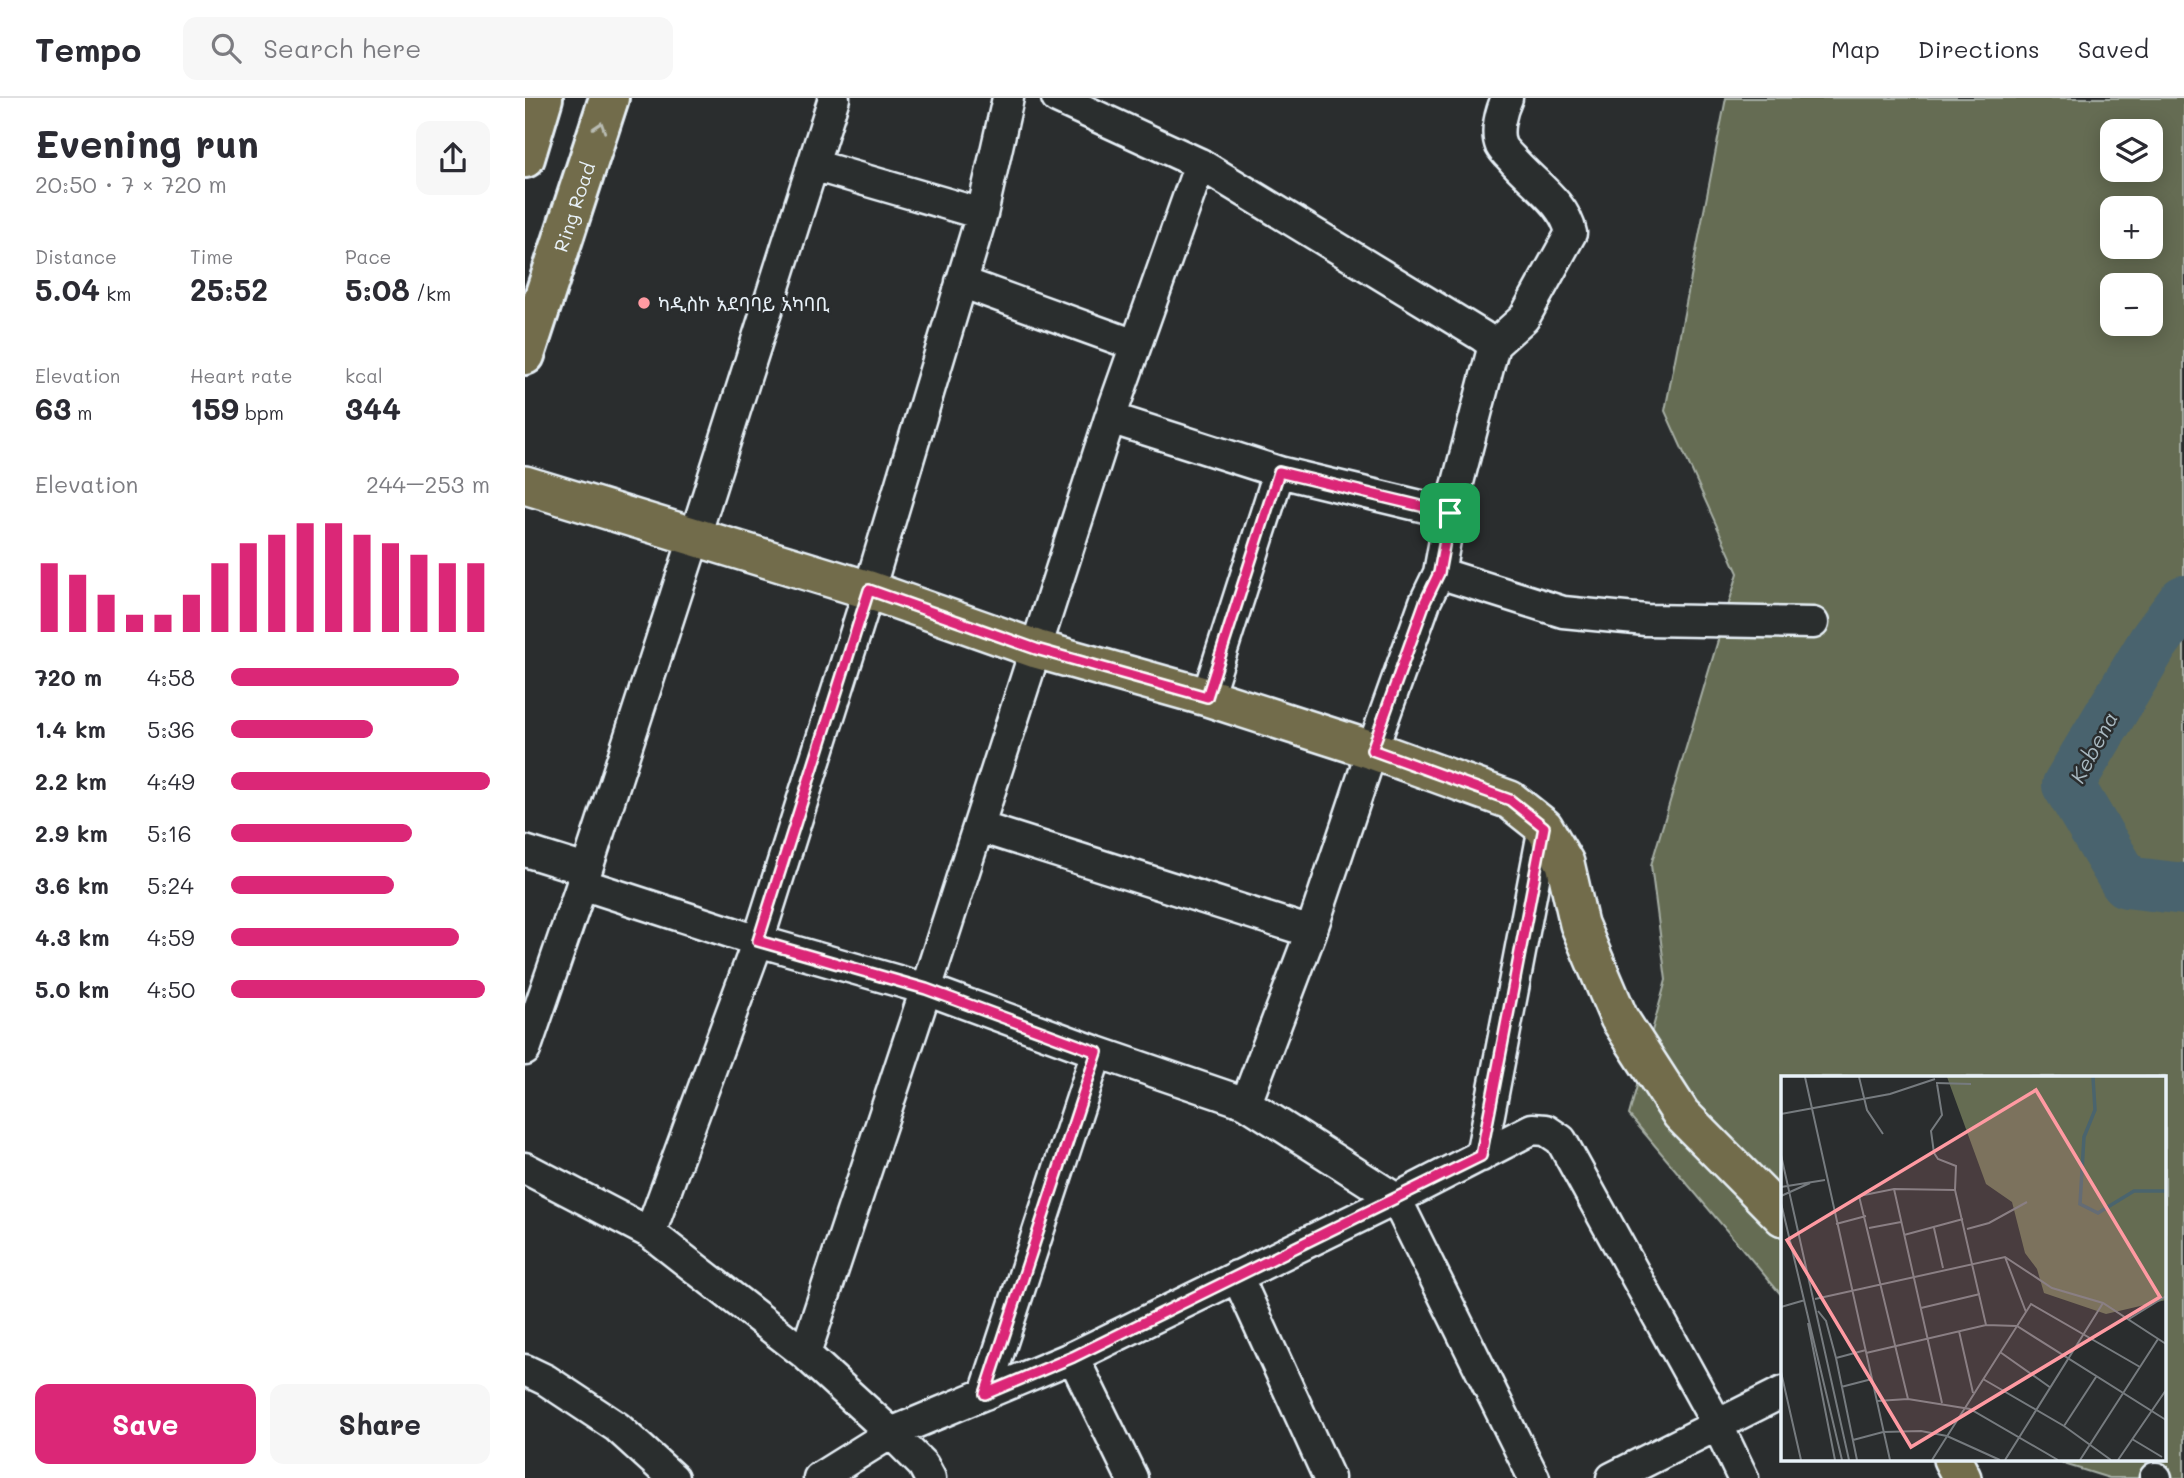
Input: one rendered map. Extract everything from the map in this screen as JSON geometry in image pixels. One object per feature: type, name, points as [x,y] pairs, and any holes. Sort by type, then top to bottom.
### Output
[{"type":"highway","points":[[525,158],[543,98]]},
{"type":"highway","name":"Ring Road","points":[[525,355],[609,98]]},
{"type":"main road","points":[[525,485],[869,590],[1036,649],[1207,697],[1372,750],[1510,800],[1544,827],[1565,863],[1579,924],[1619,1018],[1681,1114],[1781,1215]]},
{"type":"main road","points":[[1953,1460],[1962,1478]]},
{"type":"street","points":[[527,1036],[584,877],[834,98]]},
{"type":"street","points":[[650,1233],[758,941],[869,590],[982,214],[1008,98]]},
{"type":"street","points":[[1057,98],[1200,164],[1313,231],[1494,345]]},
{"type":"street","points":[[1246,1103],[1311,932],[1425,602],[1439,573],[1450,513],[1494,345],[1524,318],[1571,233],[1569,221],[1501,146],[1499,126],[1507,98]]},
{"type":"street","points":[[813,164],[982,214]]},
{"type":"street","points":[[805,1354],[979,827],[1110,418],[1200,164]]},
{"type":"street","points":[[961,282],[1135,345]]},
{"type":"street","points":[[1110,418],[1279,472],[1450,513]]},
{"type":"street","points":[[1207,697],[1279,472]]},
{"type":"street","points":[[1439,573],[1563,612],[1646,621],[1813,623]]},
{"type":"street","points":[[979,827],[1311,932]]},
{"type":"street","points":[[1481,1156],[1544,827]]},
{"type":"street","points":[[525,851],[584,877],[758,941],[926,989],[1246,1103],[1396,1199],[1534,1478]]},
{"type":"street","points":[[985,1394],[1097,1052]]},
{"type":"street","points":[[819,1478],[891,1433],[1073,1357],[1396,1199],[1532,1129],[1546,1130],[1560,1140],[1717,1424],[1743,1478]]},
{"type":"street","points":[[525,1168],[650,1233],[805,1354],[891,1433],[922,1465],[930,1478]]},
{"type":"street","points":[[1237,1276],[1329,1478]]},
{"type":"street","points":[[1073,1357],[1132,1478]]},
{"type":"street","points":[[525,1370],[617,1427],[673,1478]]},
{"type":"street","points":[[1612,1478],[1781,1393]]},
{"type":"green space","points":[[1726,98],[2184,98],[2184,1478],[2109,1478],[2051,1460],[2167,1460],[2167,1076],[1781,1076],[1781,1295],[1629,1115],[1666,980],[1651,865],[1738,573],[1665,411]]},
{"type":"waterway","name":"Kebena","points":[[2184,601],[2153,643],[2068,785],[2126,882],[2184,889]]},
{"type":"place","name":"ካዲስኮ አደባባይ አካባቢ","points":[[644,303]]},
{"type":"route","points":[[1279,472],[1450,513],[1439,573],[1425,602],[1372,750],[1510,800],[1544,827],[1481,1156],[1073,1357],[985,1394],[1097,1052],[926,989],[758,941],[869,590],[1036,649],[1207,697],[1279,472]]}]
